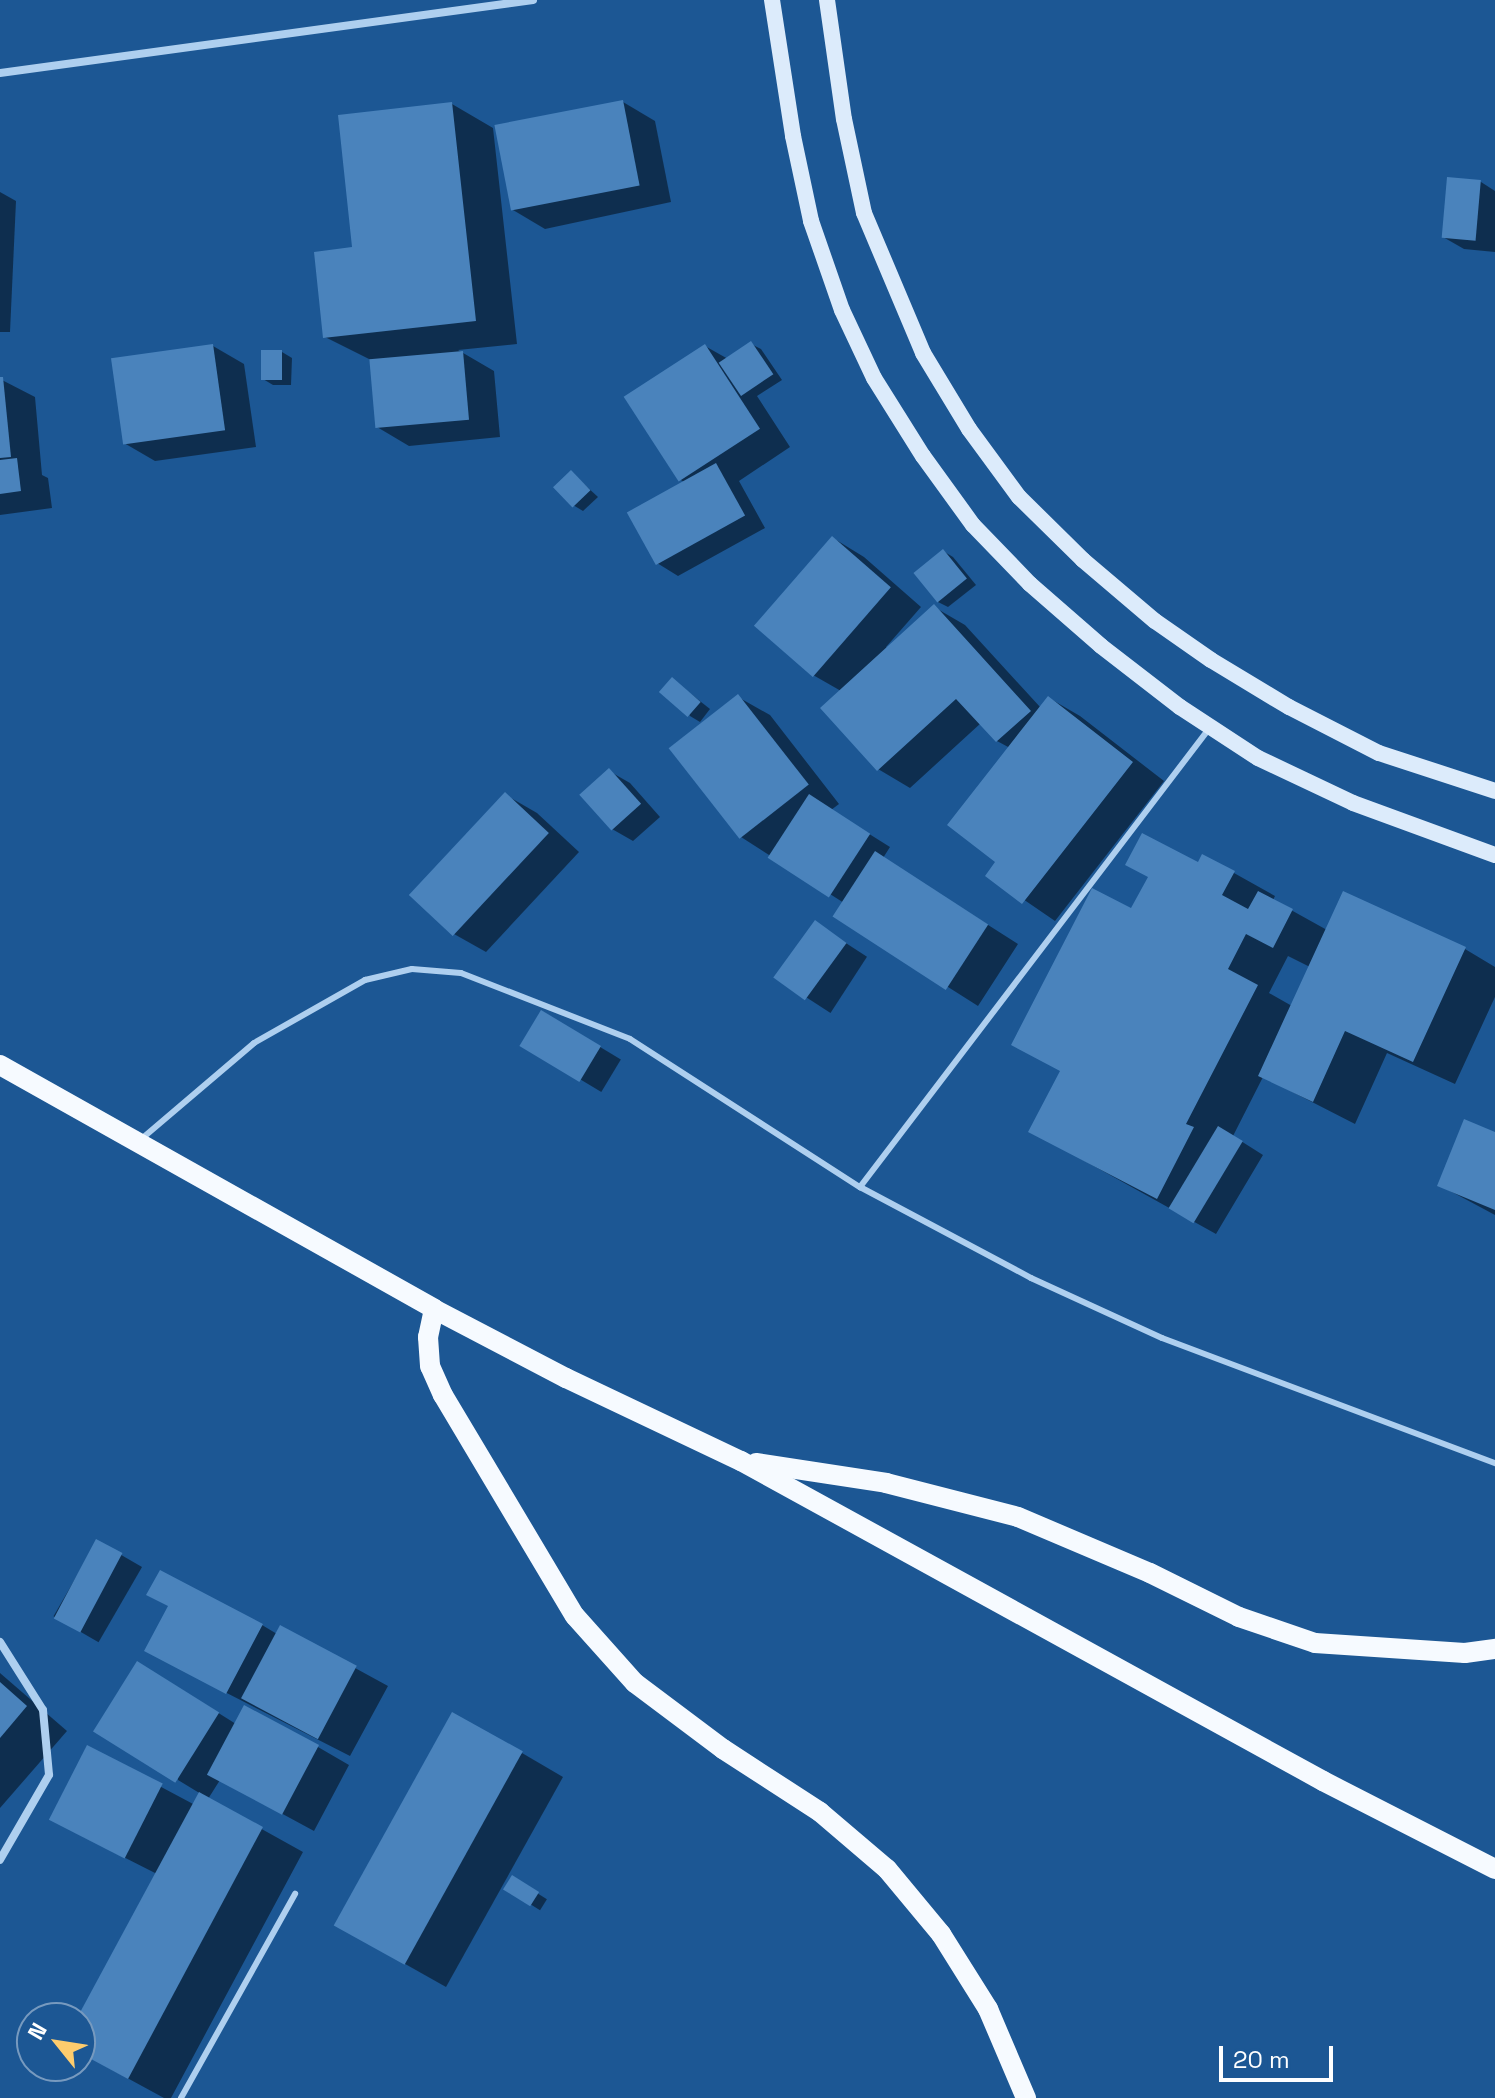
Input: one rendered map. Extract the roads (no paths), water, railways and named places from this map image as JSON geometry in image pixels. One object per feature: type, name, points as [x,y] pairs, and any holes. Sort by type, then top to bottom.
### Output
[{"type":"main road","points":[[0,1065],[434,1309],[566,1378],[741,1461],[1323,1781],[1495,1869]]},
{"type":"main road","points":[[434,1309],[428,1337],[430,1366],[443,1395],[575,1616],[635,1683],[723,1749],[820,1812],[887,1869],[941,1934],[988,2009],[1026,2098]]},
{"type":"main road","points":[[741,1461],[886,1483],[1018,1517],[1150,1573],[1239,1617],[1315,1643],[1451,1653],[1495,1649]]},
{"type":"street","points":[[0,73],[533,0]]},
{"type":"street","points":[[772,0],[793,136],[811,221],[842,310],[874,378],[923,456],[973,525],[1030,584],[1101,646],[1258,758],[1353,803],[1495,855]]},
{"type":"street","points":[[827,0],[844,119],[864,213],[923,353],[969,429],[1019,497],[1083,560],[1155,621],[1211,660],[1289,707],[1379,753],[1495,791]]},
{"type":"street","points":[[0,1642],[43,1710],[49,1775],[0,1860]]},
{"type":"lane","points":[[860,1187],[1211,727]]},
{"type":"lane","points":[[137,1142],[254,1043],[365,980],[412,969],[461,973],[630,1039],[860,1187],[1031,1278],[1162,1338],[1495,1463]]},
{"type":"lane","points":[[181,2098],[295,1894]]}]
